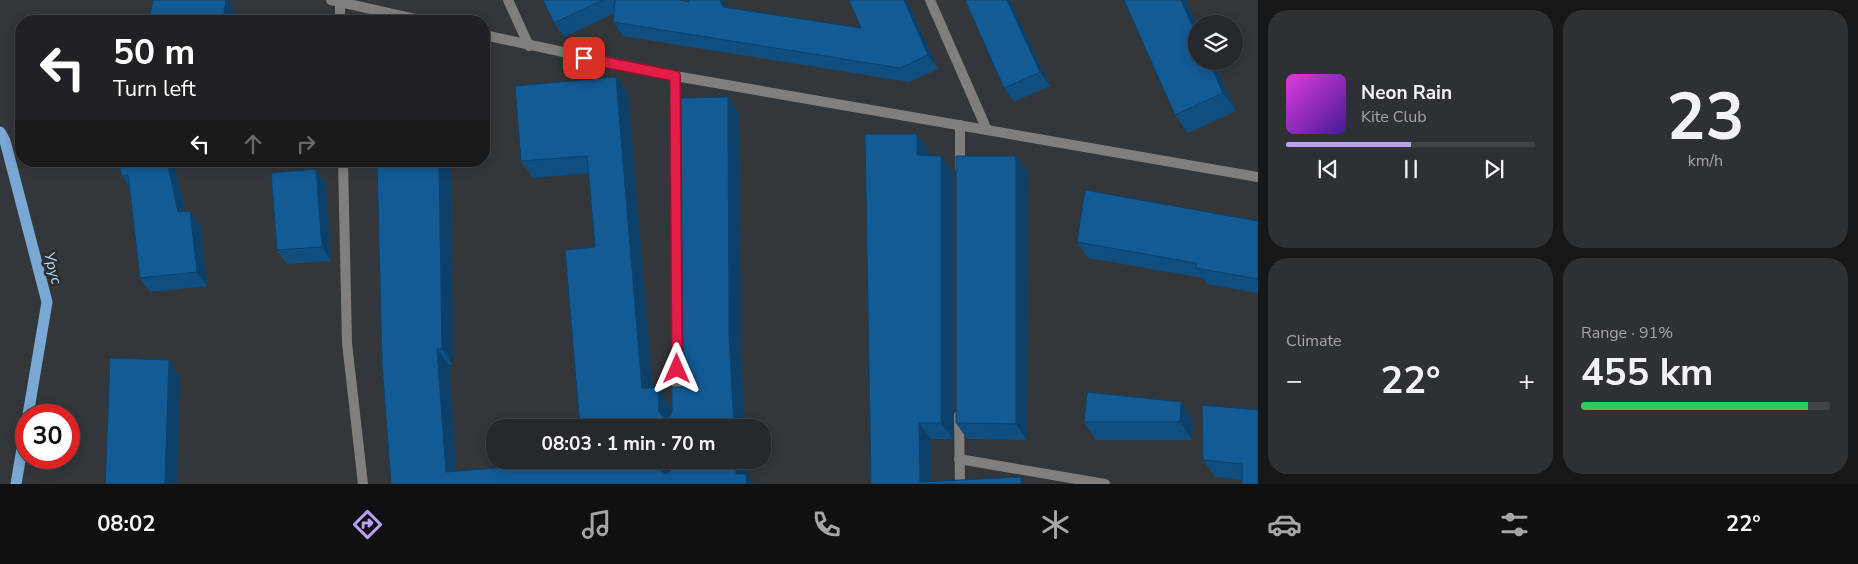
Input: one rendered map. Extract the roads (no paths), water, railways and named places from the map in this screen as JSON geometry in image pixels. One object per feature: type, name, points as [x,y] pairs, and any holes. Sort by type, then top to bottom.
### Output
[{"type":"street","points":[[508,0],[529,46]]},
{"type":"street","points":[[930,0],[987,130]]},
{"type":"street","points":[[338,15],[335,1],[397,15]]},
{"type":"street","points":[[490,36],[675,76],[1258,177]]},
{"type":"street","points":[[675,76],[677,408]]},
{"type":"street","points":[[960,126],[960,174]]},
{"type":"street","points":[[343,167],[347,343],[363,484]]},
{"type":"street","points":[[959,400],[960,484]]},
{"type":"street","points":[[959,459],[1106,484]]},
{"type":"waterway","name":"Урус","points":[[0,132],[5,141],[47,302],[30,404]]},
{"type":"waterway","name":"Урус","points":[[16,484],[19,469]]}]
